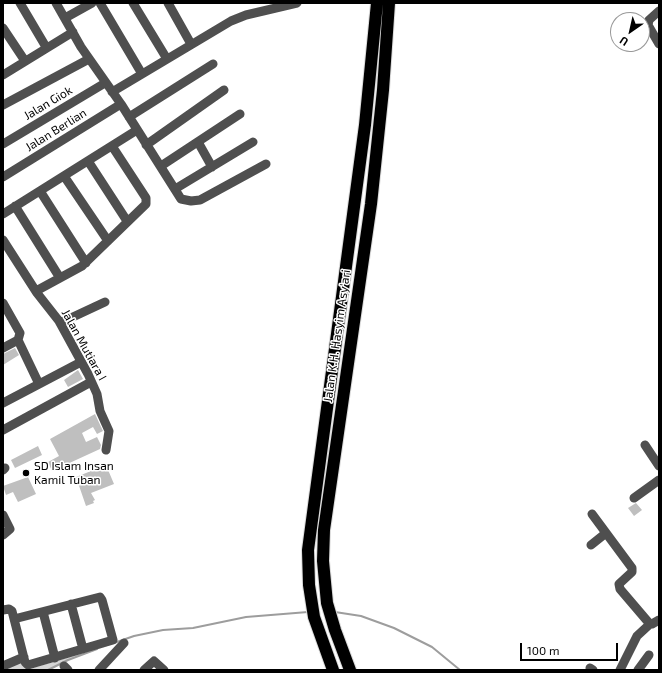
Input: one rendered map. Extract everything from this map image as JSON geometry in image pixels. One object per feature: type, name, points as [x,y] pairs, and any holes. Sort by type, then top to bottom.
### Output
[{"type":"highway","name":"Jalan K.H. Hasyim Asy'ari","points":[[333,670],[313,612],[308,569],[309,541],[365,125],[377,3]]},
{"type":"highway","name":"Jalan K.H. Hasyim Asy'ari","points":[[350,670],[329,612],[323,567],[324,530],[371,199],[383,90],[389,3]]},
{"type":"street","points":[[20,3],[46,47]]},
{"type":"street","points":[[56,3],[89,59],[121,104],[146,145],[184,200],[200,200],[266,164]]},
{"type":"street","points":[[64,18],[92,3]]},
{"type":"street","points":[[100,3],[142,74]]},
{"type":"street","points":[[133,3],[167,59]]},
{"type":"street","points":[[168,3],[191,44]]},
{"type":"street","points":[[112,92],[231,21],[246,15],[297,3]]},
{"type":"street","points":[[659,10],[649,20],[648,24],[659,44]]},
{"type":"street","points":[[3,28],[25,60]]},
{"type":"street","points":[[3,75],[46,47],[73,32]]},
{"type":"street","points":[[3,105],[89,59]]},
{"type":"street","points":[[129,117],[213,64]]},
{"type":"street","name":"Jalan Giok","points":[[3,144],[106,83]]},
{"type":"street","points":[[146,145],[224,90]]},
{"type":"street","name":"Jalan Berlian","points":[[3,177],[121,104]]},
{"type":"street","points":[[161,166],[240,114]]},
{"type":"street","points":[[3,214],[137,130]]},
{"type":"street","points":[[198,142],[212,167]]},
{"type":"street","points":[[175,189],[253,142]]},
{"type":"street","points":[[36,291],[86,263],[127,221],[140,211],[147,201],[112,146]]},
{"type":"street","points":[[88,161],[127,221]]},
{"type":"street","points":[[64,176],[108,241]]},
{"type":"street","points":[[40,191],[86,263]]},
{"type":"street","points":[[16,206],[60,278]]},
{"type":"street","name":"Jalan Mutiara I","points":[[3,240],[36,291],[60,323],[91,382],[98,397],[101,413],[109,430],[106,450]]},
{"type":"street","points":[[60,323],[105,302]]},
{"type":"street","points":[[3,303],[19,328],[20,336],[18,340],[39,384]]},
{"type":"street","points":[[3,348],[18,340]]},
{"type":"street","points":[[3,403],[81,362]]},
{"type":"street","points":[[3,430],[91,382]]},
{"type":"street","points":[[645,445],[659,466]]},
{"type":"street","points":[[634,498],[659,480]]},
{"type":"street","points":[[592,514],[632,568],[632,572],[619,584],[619,588],[650,624]]},
{"type":"street","points":[[3,515],[10,529],[3,535]]},
{"type":"street","points":[[591,545],[606,533]]},
{"type":"street","points":[[3,666],[26,661],[55,658],[112,640],[100,597],[14,619]]},
{"type":"street","points":[[71,604],[83,649]]},
{"type":"street","points":[[6,609],[14,619],[26,661]]},
{"type":"street","points":[[43,612],[55,658]]},
{"type":"street","points":[[621,670],[637,636],[650,624],[659,620]]},
{"type":"street","points":[[99,670],[124,643]]},
{"type":"street","points":[[638,670],[649,655]]},
{"type":"street","points":[[144,670],[154,661],[164,670]]},
{"type":"shaded area","points":[[116,643],[68,660],[48,670],[3,670],[22,662],[25,669],[30,669]]},
{"type":"building","points":[[15,348],[19,355],[3,365],[3,354]]},
{"type":"building","points":[[78,370],[83,379],[68,387],[64,380]]},
{"type":"building","points":[[95,414],[103,431],[97,434],[93,427],[82,433],[86,442],[97,437],[101,445],[100,449],[52,471],[48,462],[59,456],[50,439]]},
{"type":"building","points":[[38,446],[42,455],[15,468],[11,460]]},
{"type":"building","points":[[106,465],[114,484],[91,493],[95,500],[93,501],[94,503],[86,506],[76,477]]},
{"type":"building","points":[[28,477],[36,494],[18,502],[13,492],[6,495],[3,486]]},
{"type":"building","points":[[636,503],[642,510],[634,516],[628,508]]},
{"type":"waterway","points":[[114,643],[134,636],[163,630],[193,628],[246,617],[308,612]]},
{"type":"waterway","points":[[335,612],[361,616],[394,628],[432,647],[460,670]]},
{"type":"waterway","points":[[48,670],[68,660],[97,649]]},
{"type":"place","name":"SD Islam Insan Kamil Tuban","points":[[26,473]]}]
